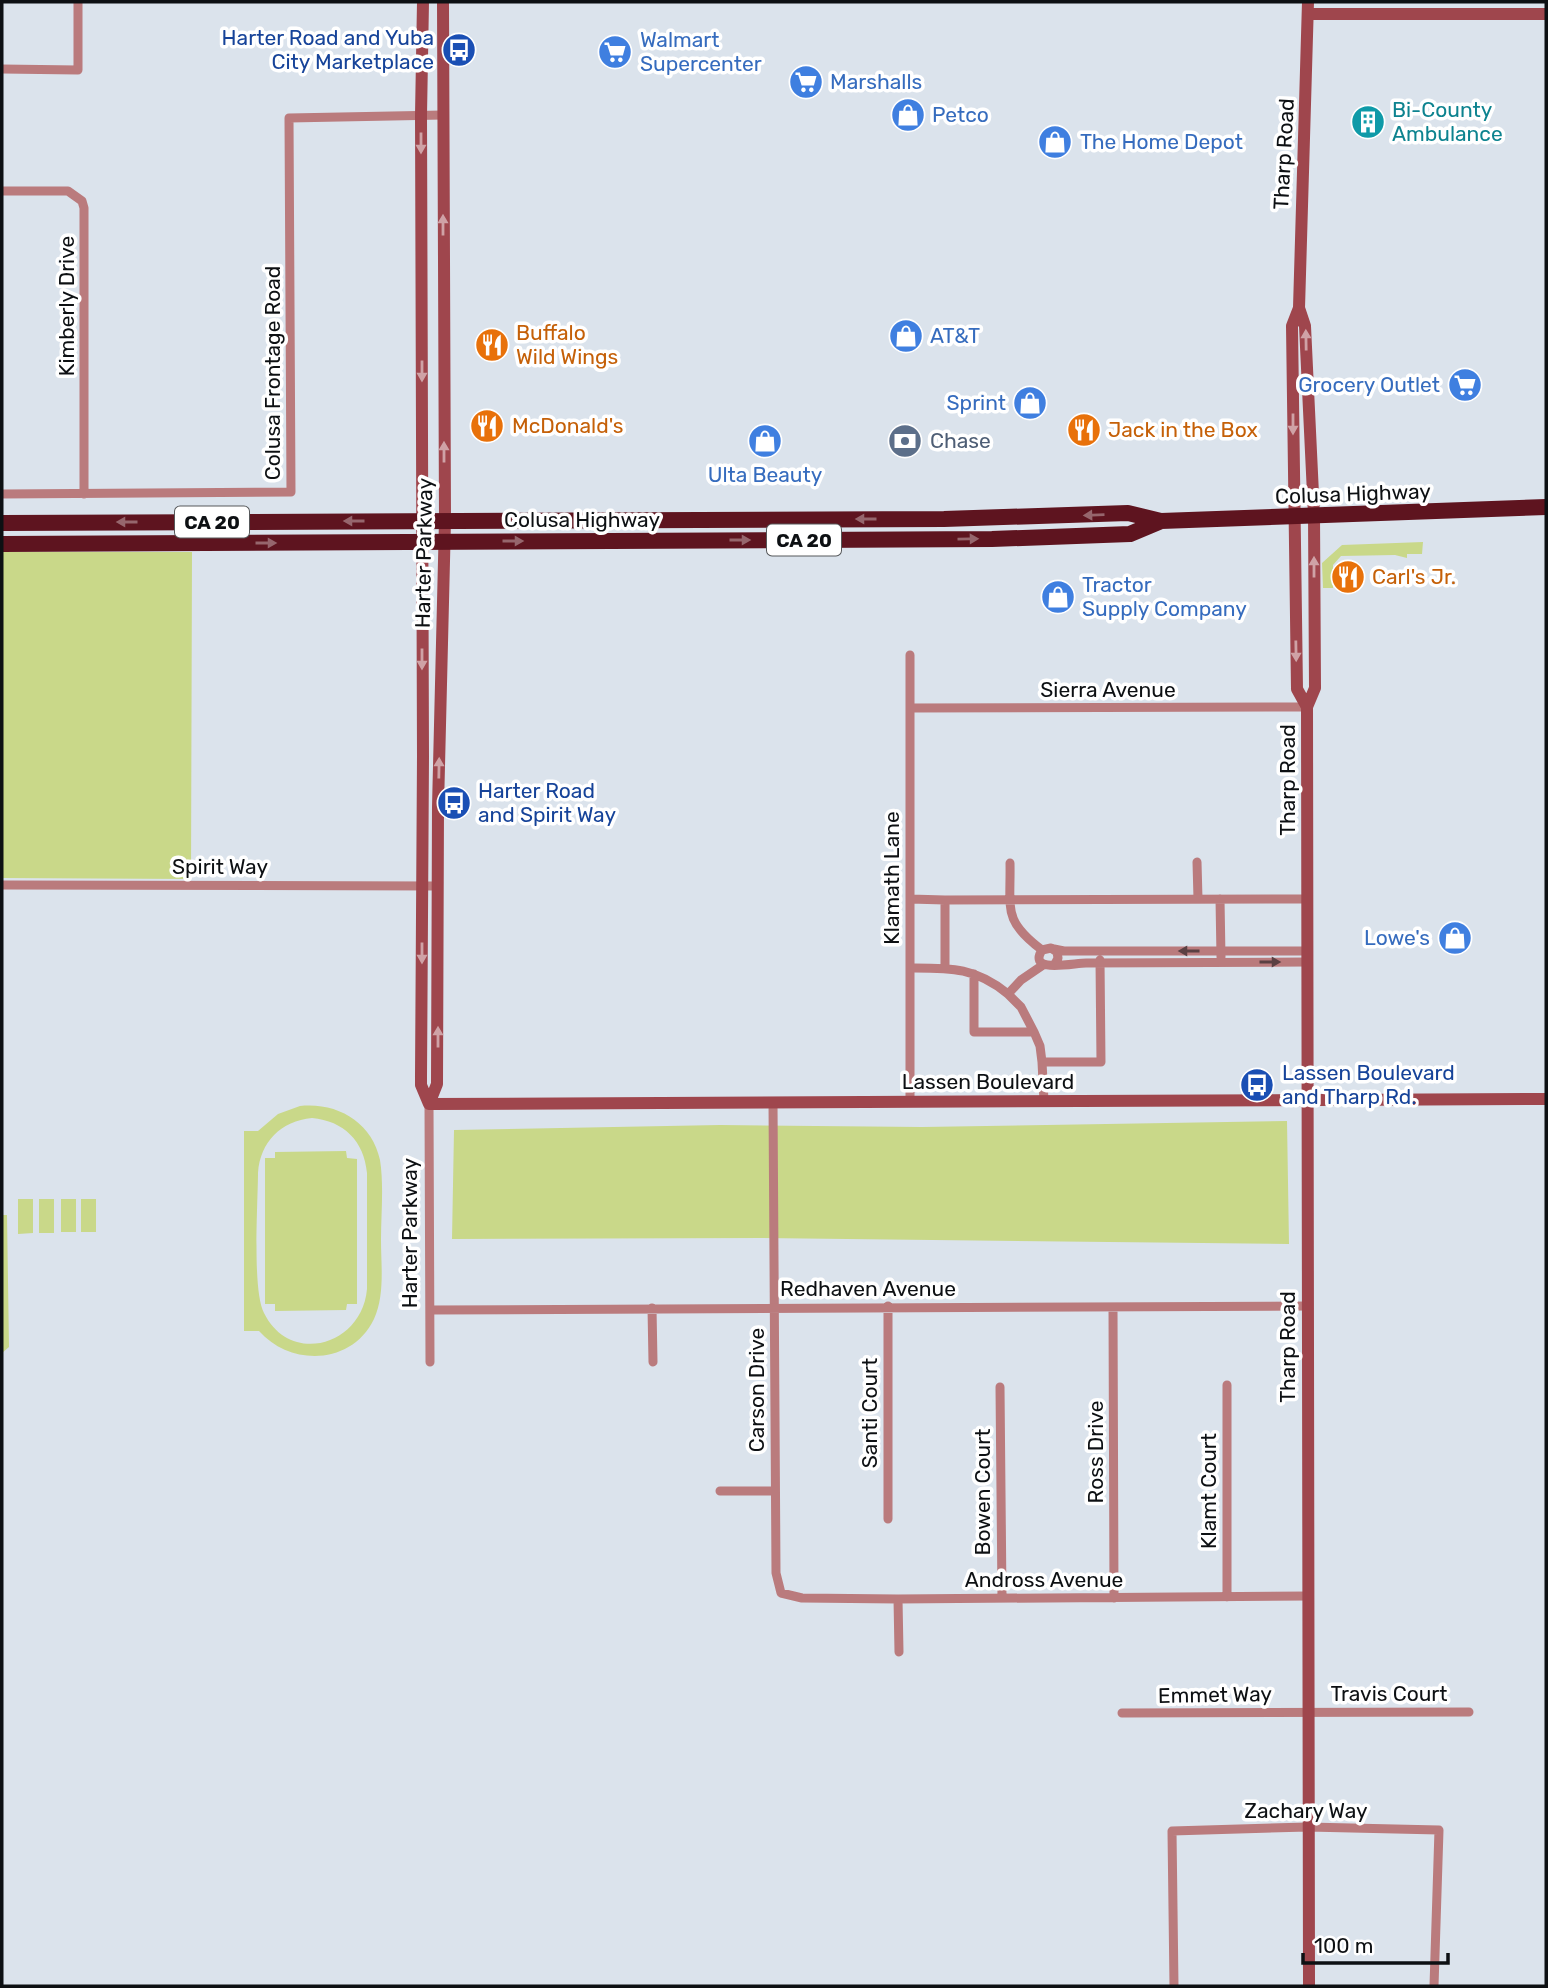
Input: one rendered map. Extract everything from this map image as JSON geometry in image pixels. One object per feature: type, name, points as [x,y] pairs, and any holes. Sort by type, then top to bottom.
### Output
[{"type":"highway","name":"Colusa Highway","points":[[422,521],[930,519],[1128,513],[1161,522],[1546,508]]},
{"type":"highway","name":"CA 20","points":[[2,523],[422,521]]},
{"type":"highway","name":"Colusa Highway","points":[[2,544],[992,539],[1130,534],[1161,522]]},
{"type":"street","points":[[2,69],[78,70],[78,2]]},
{"type":"street","name":"Harter Parkway","points":[[424,2],[421,115],[421,1085],[429,1104]]},
{"type":"street","name":"Harter Parkway","points":[[430,1362],[429,1104],[437,1084],[445,520],[443,2]]},
{"type":"street","points":[[1308,8],[1546,14]]},
{"type":"street","name":"Tharp Road","points":[[1307,707],[1297,689],[1292,326],[1299,308],[1308,8]]},
{"type":"street","name":"Colusa Frontage Road","points":[[2,494],[291,492],[289,118],[443,115]]},
{"type":"street","name":"Kimberly Drive","points":[[2,191],[68,191],[82,201],[84,208],[84,494]]},
{"type":"street","name":"Tharp Road","points":[[1299,308],[1305,326],[1314,515],[1315,688],[1307,707],[1309,1986]]},
{"type":"street","name":"Klamath Lane","points":[[910,654],[910,1101]]},
{"type":"street","name":"Sierra Avenue","points":[[910,708],[1307,707]]},
{"type":"street","points":[[1198,862],[1198,899]]},
{"type":"street","points":[[1010,863],[1011,916],[1014,925],[1042,950]]},
{"type":"street","name":"Spirit Way","points":[[2,885],[438,886]]},
{"type":"street","points":[[910,899],[1307,899]]},
{"type":"street","points":[[1220,899],[1221,962]]},
{"type":"street","points":[[945,900],[945,968]]},
{"type":"street","points":[[1048,947],[1100,951],[1221,951],[1307,957],[1221,962],[1055,964],[1049,967],[1043,965],[1038,958],[1042,950],[1048,947]]},
{"type":"street","points":[[1054,949],[1058,955],[1055,964]]},
{"type":"street","points":[[1042,1062],[1101,1062],[1100,951]]},
{"type":"street","points":[[1008,994],[1043,965]]},
{"type":"street","points":[[910,968],[945,968],[974,974],[992,982],[1008,994],[1021,1007],[1034,1032],[1042,1062],[1044,1101]]},
{"type":"street","points":[[974,974],[974,1032],[1034,1032]]},
{"type":"street","name":"Lassen Boulevard","points":[[429,1104],[1546,1100]]},
{"type":"street","name":"Carson Drive","points":[[773,1102],[776,1573],[781,1593]]},
{"type":"street","name":"Santi Court","points":[[888,1306],[888,1519]]},
{"type":"street","name":"Redhaven Avenue","points":[[430,1310],[1307,1306]]},
{"type":"street","name":"Ross Drive","points":[[1113,1307],[1114,1598]]},
{"type":"street","points":[[652,1308],[653,1363]]},
{"type":"street","name":"Klamt Court","points":[[1227,1385],[1227,1597]]},
{"type":"street","name":"Bowen Court","points":[[1000,1387],[1002,1597]]},
{"type":"street","points":[[720,1491],[775,1491]]},
{"type":"street","name":"Andross Avenue","points":[[781,1593],[802,1598],[898,1599],[1308,1596]]},
{"type":"street","points":[[898,1599],[899,1652]]},
{"type":"street","name":"Travis Court","points":[[1309,1712],[1469,1712]]},
{"type":"street","name":"Emmet Way","points":[[1122,1713],[1309,1712]]},
{"type":"street","name":"Zachary Way","points":[[1174,1986],[1172,1831],[1308,1827],[1439,1830],[1434,1986]]},
{"type":"green space","points":[[1423,542],[1422,554],[1407,554],[1407,558],[1395,555],[1341,556],[1333,565],[1333,588],[1323,588],[1322,563],[1342,545]]},
{"type":"green space","points":[[2,552],[192,552],[191,879],[2,878]]},
{"type":"green space","points":[[300,1106],[327,1107],[339,1111],[361,1125],[376,1147],[380,1160],[380,1300],[374,1319],[364,1334],[336,1353],[320,1356],[287,1351],[272,1343],[259,1331],[244,1331],[244,1131],[258,1131],[278,1114]],"holes":[[[301,1120],[323,1120],[343,1128],[357,1142],[365,1162],[367,1289],[362,1309],[352,1324],[339,1336],[307,1344],[290,1340],[276,1330],[260,1302],[257,1267],[258,1173],[263,1152],[274,1135]]]},
{"type":"green space","points":[[1287,1121],[1289,1244],[762,1238],[452,1239],[454,1130],[720,1125],[922,1127]]},
{"type":"green space","points":[[346,1151],[347,1158],[357,1159],[357,1304],[347,1304],[346,1310],[275,1311],[275,1304],[265,1304],[265,1158],[275,1158],[275,1152]]},
{"type":"green space","points":[[18,1199],[33,1199],[33,1233],[18,1234]]},
{"type":"green space","points":[[39,1199],[54,1199],[54,1233],[39,1233]]},
{"type":"green space","points":[[61,1199],[76,1199],[76,1232],[61,1232]]},
{"type":"green space","points":[[81,1199],[96,1199],[96,1232],[81,1232]]},
{"type":"green space","points":[[2,1215],[7,1215],[9,1347],[2,1353]]},
{"type":"place","name":"Harter Road and Yuba City Marketplace","points":[[459,50]]},
{"type":"place","name":"Walmart Supercenter","points":[[615,52]]},
{"type":"place","name":"Marshalls","points":[[806,82]]},
{"type":"place","name":"Petco","points":[[908,115]]},
{"type":"place","name":"Bi-County Ambulance","points":[[1368,122]]},
{"type":"place","name":"The Home Depot","points":[[1055,142]]},
{"type":"place","name":"AT&T","points":[[906,336]]},
{"type":"place","name":"Buffalo Wild Wings","points":[[492,345]]},
{"type":"place","name":"Grocery Outlet","points":[[1465,385]]},
{"type":"place","name":"Sprint","points":[[1030,403]]},
{"type":"place","name":"McDonald's","points":[[487,426]]},
{"type":"place","name":"Jack in the Box","points":[[1084,430]]},
{"type":"place","name":"Ulta Beauty","points":[[765,441]]},
{"type":"place","name":"Chase","points":[[905,441]]},
{"type":"place","name":"Carl's Jr.","points":[[1348,577]]},
{"type":"place","name":"Tractor Supply Company","points":[[1058,597]]},
{"type":"place","name":"Harter Road and Spirit Way","points":[[454,803]]},
{"type":"place","name":"Lowe's","points":[[1455,938]]},
{"type":"place","name":"Lassen Boulevard and Tharp Rd.","points":[[1257,1085]]}]
